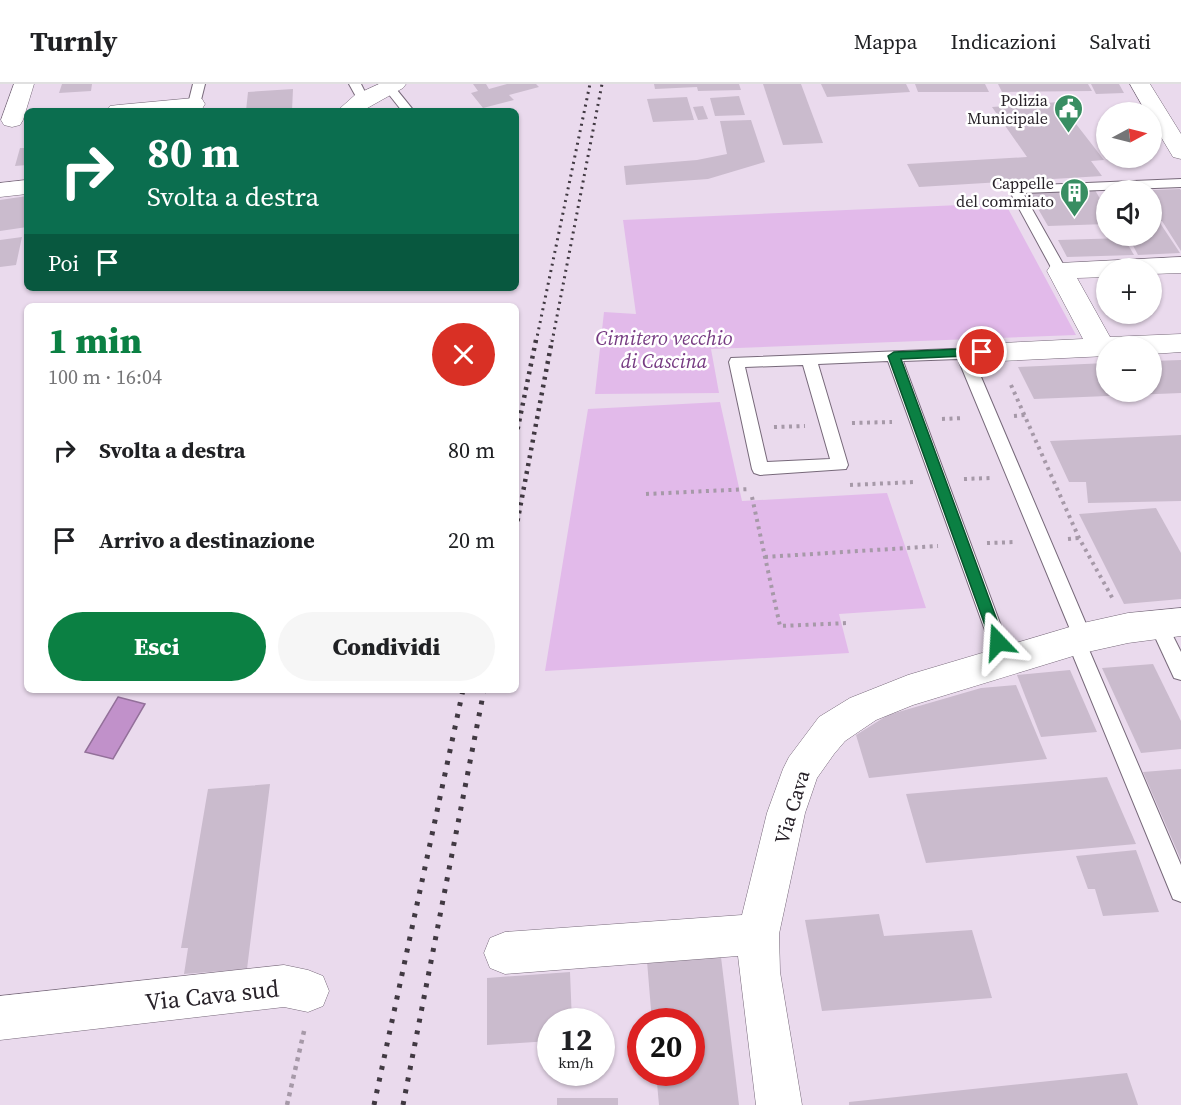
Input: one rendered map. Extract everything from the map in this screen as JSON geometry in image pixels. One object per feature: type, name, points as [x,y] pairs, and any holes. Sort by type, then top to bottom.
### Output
[{"type":"street","points":[[13,120],[24,84]]},
{"type":"street","points":[[1140,84],[1181,152]]},
{"type":"street","points":[[356,98],[392,85]]},
{"type":"street","points":[[132,108],[197,94]]},
{"type":"street","points":[[0,190],[24,187]]},
{"type":"street","points":[[1162,267],[1181,266]]},
{"type":"street","points":[[1096,269],[1060,271],[1096,337]]},
{"type":"street","points":[[1162,344],[1181,343]]},
{"type":"street","points":[[1001,352],[1096,346]]},
{"type":"street","name":"Via Cava","points":[[779,1105],[759,972],[758,934],[786,813],[802,769],[821,742],[832,729],[863,709],[908,691],[1080,639],[1156,625]]},
{"type":"street","points":[[505,953],[758,934]]},
{"type":"street","name":"Via Cava sud","points":[[0,1018],[284,986],[308,991]]},
{"type":"lane","points":[[392,85],[406,108]]},
{"type":"lane","points":[[1060,271],[1015,190],[1181,183]]},
{"type":"lane","points":[[963,352],[1042,540],[1181,891]]},
{"type":"lane","points":[[809,359],[840,465],[760,469],[736,362],[963,352],[1001,352]]},
{"type":"lane","points":[[894,356],[1005,661]]},
{"type":"lane","points":[[1156,625],[1181,672]]},
{"type":"path","points":[[1011,385],[1079,538],[1156,625]]},
{"type":"path","points":[[751,428],[1025,416]]},
{"type":"path","points":[[752,497],[780,626],[848,623]]},
{"type":"path","points":[[765,557],[1079,538]]},
{"type":"path","name":"Via Cava sud","points":[[287,1105],[307,1016],[308,991]]},
{"type":"green space","name":"Cimitero vecchio di Cascina","points":[[1005,203],[1076,335],[711,349],[719,393],[595,394],[604,312],[636,314],[623,220]]},
{"type":"green space","points":[[720,402],[742,501],[887,493],[926,608],[839,614],[849,653],[545,671],[588,409]]},
{"type":"shaded area","points":[[118,697],[145,704],[113,759],[85,752]]},
{"type":"building","points":[[62,84],[92,84],[91,91],[59,93]]},
{"type":"building","points":[[473,84],[486,84],[489,89],[507,84],[536,84],[539,87],[509,95],[514,100],[483,108],[471,93],[478,91]]},
{"type":"building","points":[[654,84],[739,84],[741,90],[698,91],[697,87],[655,89]]},
{"type":"building","points":[[763,84],[801,84],[823,143],[783,145]]},
{"type":"building","points":[[821,84],[906,84],[910,92],[827,97]]},
{"type":"building","points":[[915,84],[985,84],[989,92],[918,92]]},
{"type":"building","points":[[998,84],[1088,84],[1092,91],[1002,92]]},
{"type":"building","points":[[1091,84],[1119,84],[1124,93],[1096,94]]},
{"type":"building","points":[[293,89],[292,108],[246,108],[248,92]]},
{"type":"building","points":[[739,96],[745,115],[715,116],[710,98]]},
{"type":"building","points":[[687,97],[694,120],[653,122],[647,99]]},
{"type":"building","points":[[1059,102],[1096,150],[1096,161],[1091,161],[1102,176],[919,187],[907,164],[1027,157],[992,107]]},
{"type":"building","points":[[703,106],[708,119],[698,120],[693,107]]},
{"type":"building","points":[[751,120],[765,162],[708,179],[626,185],[624,166],[697,160],[727,154],[720,121]]},
{"type":"building","points":[[20,148],[24,148],[24,165],[15,166]]},
{"type":"building","points":[[1095,190],[1096,224],[1048,226],[1029,193]]},
{"type":"building","points":[[1162,190],[1181,190],[1181,251],[1162,221]]},
{"type":"building","points":[[24,196],[24,227],[0,231],[0,200]]},
{"type":"building","points":[[1162,226],[1180,253],[1138,255],[1133,246],[1162,246]]},
{"type":"building","points":[[22,237],[16,265],[0,267],[0,240]]},
{"type":"building","points":[[1096,239],[1096,246],[1129,246],[1134,255],[1067,257],[1058,240]]},
{"type":"building","points":[[1181,360],[1181,393],[1162,394],[1162,361]]},
{"type":"building","points":[[1096,363],[1096,396],[1034,399],[1018,367]]},
{"type":"building","points":[[1181,435],[1181,501],[1088,503],[1086,482],[1069,482],[1050,441]]},
{"type":"building","points":[[1156,508],[1181,553],[1181,599],[1124,604],[1079,514]]},
{"type":"building","points":[[1153,664],[1181,721],[1181,749],[1141,753],[1102,668]]},
{"type":"building","points":[[1070,670],[1097,732],[1041,737],[1017,675]]},
{"type":"building","points":[[1016,685],[1047,759],[869,778],[856,735],[888,715],[981,688]]},
{"type":"building","points":[[1181,769],[1181,860],[1143,772]]},
{"type":"building","points":[[1107,777],[1136,844],[926,863],[906,794]]},
{"type":"building","points":[[270,784],[247,969],[184,974],[188,948],[181,948],[208,789]]},
{"type":"building","points":[[1136,850],[1159,912],[1103,916],[1095,889],[1088,889],[1076,856]]},
{"type":"building","points":[[879,914],[884,936],[972,930],[992,998],[822,1011],[805,920]]},
{"type":"building","points":[[721,957],[739,1105],[659,1105],[657,1086],[705,1086],[705,1008],[651,1008],[647,961]]},
{"type":"building","points":[[570,972],[571,1008],[537,1008],[537,1042],[487,1045],[487,978]]},
{"type":"building","points":[[1127,1073],[1138,1105],[849,1105],[849,1102]]},
{"type":"building","points":[[557,1098],[618,1098],[618,1105],[557,1105]]},
{"type":"railway","points":[[536,342],[590,84]]},
{"type":"railway","points":[[552,342],[602,84]]},
{"type":"railway","points":[[519,422],[536,340]]},
{"type":"railway","points":[[519,513],[552,340]]},
{"type":"railway","points":[[374,1105],[462,693]]},
{"type":"railway","points":[[403,1105],[483,693]]},
{"type":"place","name":"Polizia Municipale","points":[[1069,134]]},
{"type":"place","name":"Cappelle del commiato","points":[[1075,218]]},
{"type":"route","points":[[982,352],[894,356],[998,642]]}]
